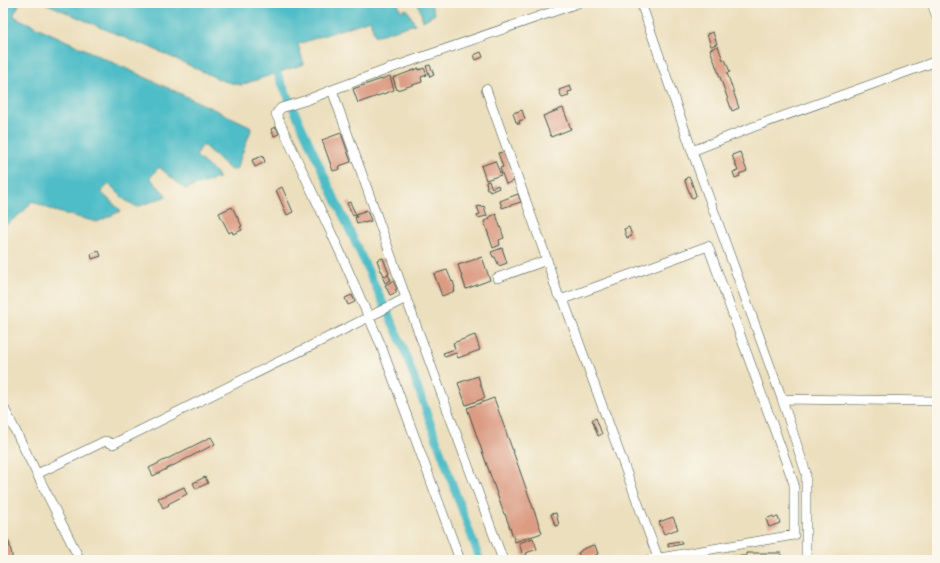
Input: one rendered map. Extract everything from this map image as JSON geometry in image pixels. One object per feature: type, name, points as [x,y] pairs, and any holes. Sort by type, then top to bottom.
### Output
[{"type":"lane","points":[[460,560],[383,350],[372,315],[341,254],[276,114],[281,108],[578,3]]},
{"type":"lane","points":[[641,3],[692,151],[782,399],[806,473],[806,560]]},
{"type":"lane","points":[[932,3],[937,18]]},
{"type":"lane","points":[[692,151],[753,127],[937,61]]},
{"type":"lane","points":[[486,89],[558,295],[563,299],[658,558]]},
{"type":"lane","points":[[332,90],[405,298],[503,560]]},
{"type":"lane","points":[[563,299],[708,246],[794,484],[794,535],[648,560]]},
{"type":"lane","points":[[497,278],[547,260]]},
{"type":"lane","points":[[37,474],[105,441],[113,444],[405,298]]},
{"type":"lane","points":[[782,399],[937,401]]},
{"type":"lane","points":[[3,406],[80,560]]},
{"type":"water","points":[[3,3],[20,3],[14,14],[15,17],[250,126],[251,130],[236,170],[234,169],[232,171],[203,145],[196,156],[218,175],[217,176],[219,178],[185,189],[159,167],[150,178],[167,196],[137,207],[125,200],[109,184],[101,192],[121,211],[97,222],[54,211],[32,201],[24,211],[3,227]]},
{"type":"water","points":[[45,3],[400,3],[398,4],[401,11],[407,9],[415,24],[375,36],[370,20],[298,44],[304,64],[241,85],[223,81],[143,44],[139,44]]},
{"type":"water","points":[[418,3],[436,3],[431,5],[435,14],[423,21]]},
{"type":"building","points":[[713,32],[717,44],[711,46],[707,34]]},
{"type":"building","points":[[718,46],[723,60],[725,59],[730,72],[727,73],[739,108],[732,111],[710,49]]},
{"type":"building","points":[[481,52],[483,57],[476,60],[474,55]]},
{"type":"building","points":[[430,65],[434,75],[430,77],[426,66]]},
{"type":"building","points":[[419,68],[419,70],[424,68],[427,75],[421,77],[422,82],[397,90],[393,78]]},
{"type":"building","points":[[390,76],[394,90],[358,103],[353,89]]},
{"type":"building","points":[[570,86],[572,91],[568,92],[569,96],[562,98],[559,90]]},
{"type":"building","points":[[563,108],[571,129],[551,137],[543,116]]},
{"type":"building","points":[[522,110],[525,119],[519,121],[520,124],[518,124],[513,113]]},
{"type":"building","points":[[276,127],[279,134],[274,136],[271,129]]},
{"type":"building","points":[[341,133],[351,162],[339,166],[340,169],[333,171],[322,140]]},
{"type":"building","points":[[504,152],[514,181],[506,184],[500,168],[503,167],[498,153]]},
{"type":"building","points":[[740,152],[747,171],[739,174],[740,176],[735,178],[733,172],[738,171],[732,155]]},
{"type":"building","points":[[263,156],[265,162],[255,167],[252,160]]},
{"type":"building","points":[[495,161],[501,175],[486,180],[481,166]]},
{"type":"building","points":[[688,177],[690,178],[696,195],[693,198],[691,197],[685,181]]},
{"type":"building","points":[[489,181],[492,188],[498,185],[499,188],[490,192],[486,187],[486,182]]},
{"type":"building","points":[[282,187],[293,212],[287,215],[276,190]]},
{"type":"building","points":[[518,194],[521,202],[502,208],[500,201]]},
{"type":"building","points":[[350,202],[356,215],[353,216],[347,203]]},
{"type":"building","points":[[484,206],[487,216],[478,218],[477,215],[480,214],[477,207]]},
{"type":"building","points":[[232,207],[242,226],[240,227],[242,230],[233,234],[232,231],[229,233],[219,213]]},
{"type":"building","points":[[367,210],[371,221],[357,224],[355,217],[357,217],[356,214]]},
{"type":"building","points":[[496,214],[504,238],[499,240],[500,245],[493,248],[484,221],[490,219],[489,217]]},
{"type":"building","points":[[629,227],[632,236],[627,238],[624,229]]},
{"type":"building","points":[[502,248],[507,263],[499,266],[491,252]]},
{"type":"building","points":[[99,251],[101,256],[92,259],[91,254]]},
{"type":"building","points":[[482,257],[490,280],[466,289],[458,265]]},
{"type":"building","points":[[383,258],[389,274],[384,276],[377,260]]},
{"type":"building","points":[[447,270],[452,282],[453,281],[455,291],[442,296],[434,274]]},
{"type":"building","points":[[384,275],[385,277],[388,275],[391,280],[385,283],[382,276]]},
{"type":"building","points":[[393,281],[397,292],[390,295],[385,285]]},
{"type":"building","points":[[352,295],[355,302],[348,305],[345,298]]},
{"type":"building","points":[[475,335],[480,350],[458,358],[456,353],[445,357],[443,353],[455,349],[453,343]]},
{"type":"building","points":[[478,376],[485,398],[466,405],[458,383]]},
{"type":"building","points":[[494,398],[542,533],[515,542],[467,408]]},
{"type":"building","points":[[596,418],[602,434],[598,436],[592,420]]},
{"type":"building","points":[[211,437],[215,444],[153,476],[149,468]]},
{"type":"building","points":[[205,477],[208,483],[196,489],[193,483]]},
{"type":"building","points":[[184,487],[187,494],[163,508],[158,498]]},
{"type":"building","points":[[556,513],[559,525],[555,526],[551,514]]},
{"type":"building","points":[[773,516],[774,518],[778,517],[780,523],[769,527],[766,519]]},
{"type":"building","points":[[673,517],[678,529],[664,534],[659,522]]},
{"type":"building","points":[[3,533],[9,542],[12,560],[3,560]]},
{"type":"building","points":[[533,538],[537,549],[526,553],[527,555],[523,556],[519,543]]},
{"type":"building","points":[[681,541],[682,544],[668,547],[668,543]]},
{"type":"building","points":[[595,545],[598,554],[581,560],[578,553],[581,550]]},
{"type":"building","points":[[746,553],[781,553],[781,560],[733,560],[733,556],[746,556]]},
{"type":"waterway","points":[[277,73],[402,344],[480,560]]}]
